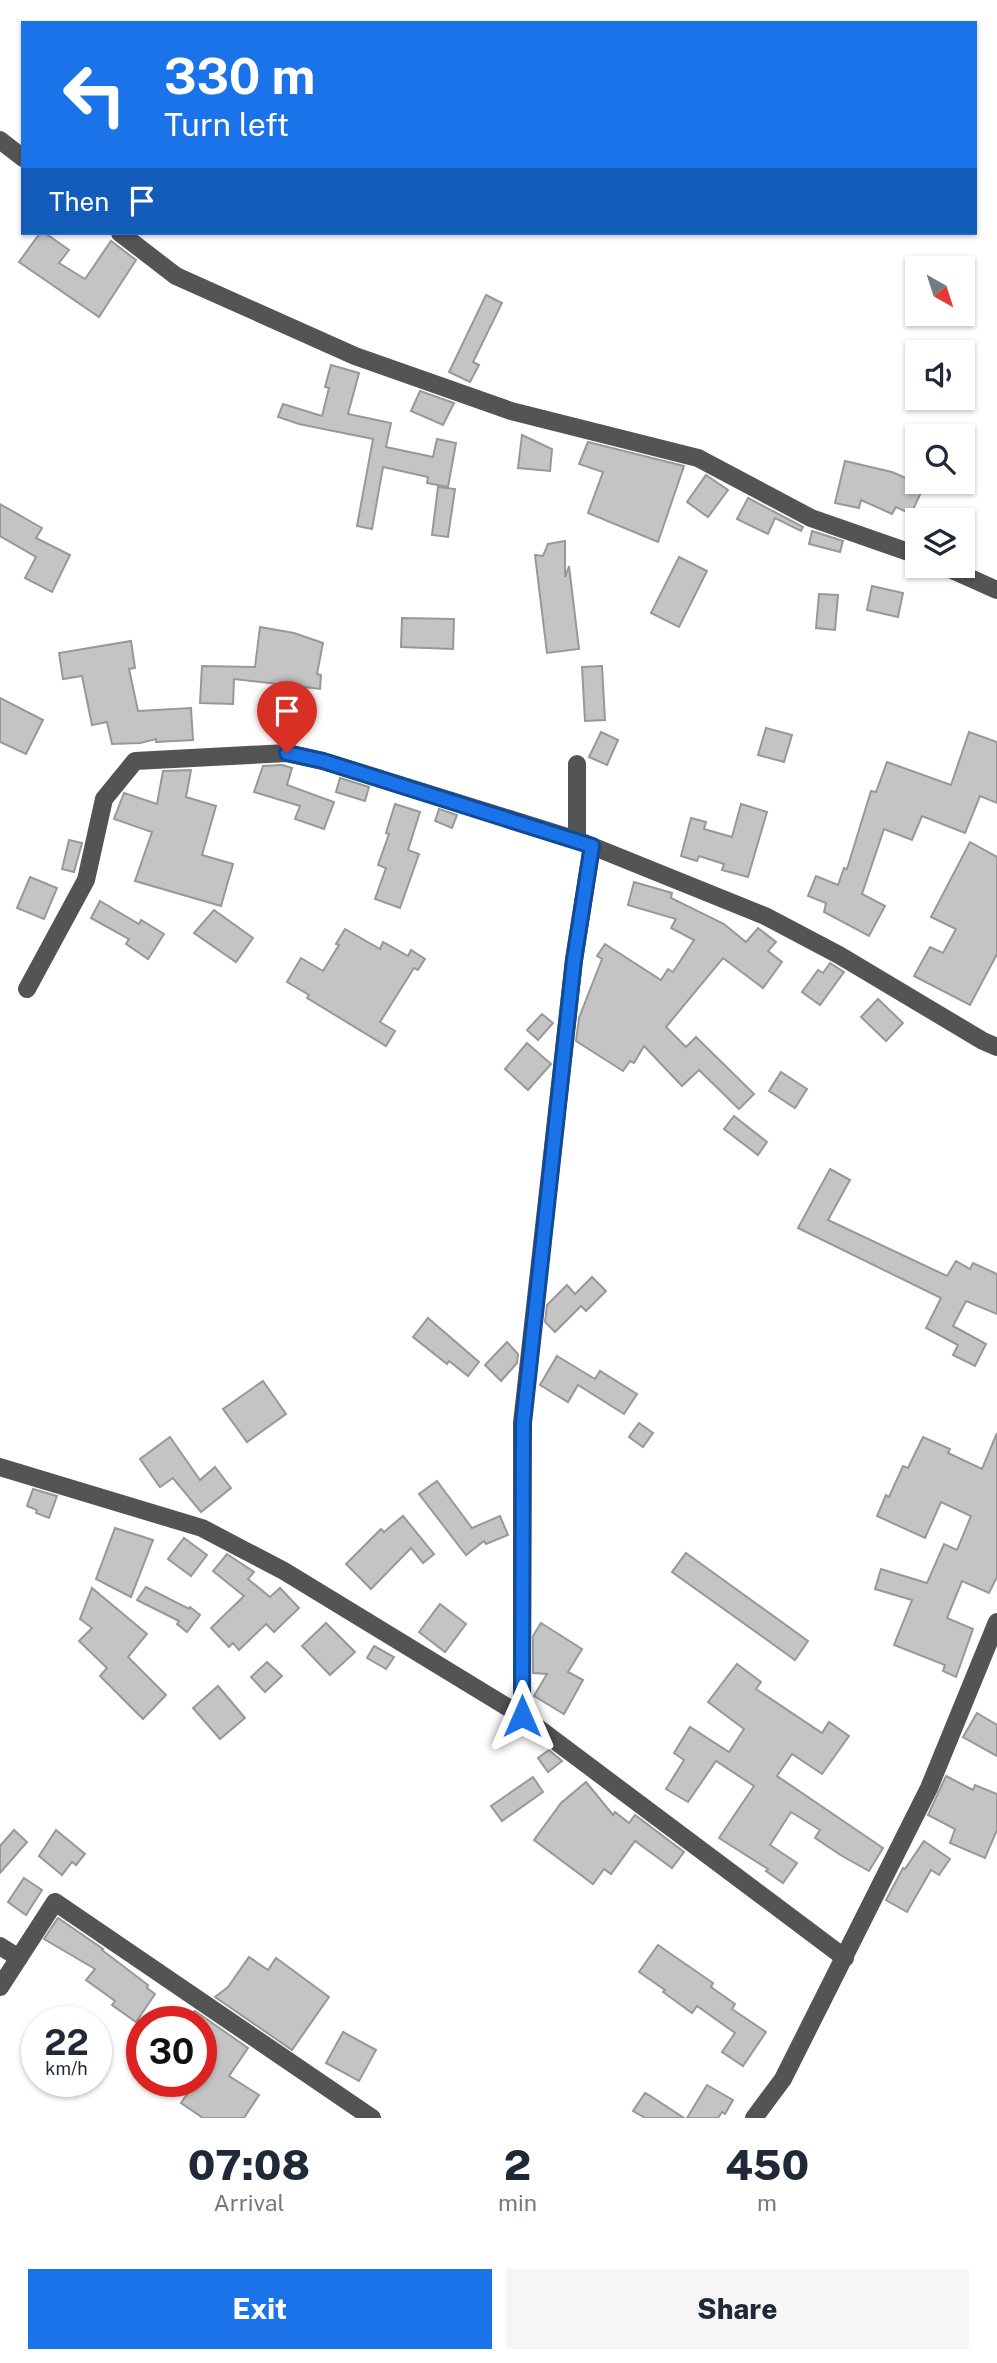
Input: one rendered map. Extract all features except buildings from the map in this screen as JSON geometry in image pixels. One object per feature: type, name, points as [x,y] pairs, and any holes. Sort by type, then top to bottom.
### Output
[{"type":"street","points":[[0,140],[21,156]]},
{"type":"street","points":[[123,235],[176,276],[355,356],[512,411],[698,458],[811,519],[905,551]]},
{"type":"street","points":[[970,578],[997,590]]},
{"type":"street","points":[[27,989],[86,880],[104,799],[135,761],[287,753],[323,761],[585,843],[765,916],[839,955],[997,1047]]},
{"type":"street","points":[[522,1716],[523,1423],[585,843],[578,764]]},
{"type":"street","points":[[0,1467],[202,1528],[284,1571],[522,1716],[845,1958]]},
{"type":"street","points":[[754,2118],[783,2079],[929,1788],[997,1622]]},
{"type":"street","points":[[0,1987],[55,1902],[372,2118]]},
{"type":"street","points":[[0,1946],[19,1958]]},
{"type":"route","points":[[287,753],[323,761],[592,846],[574,960],[523,1423],[522,1716]]}]
